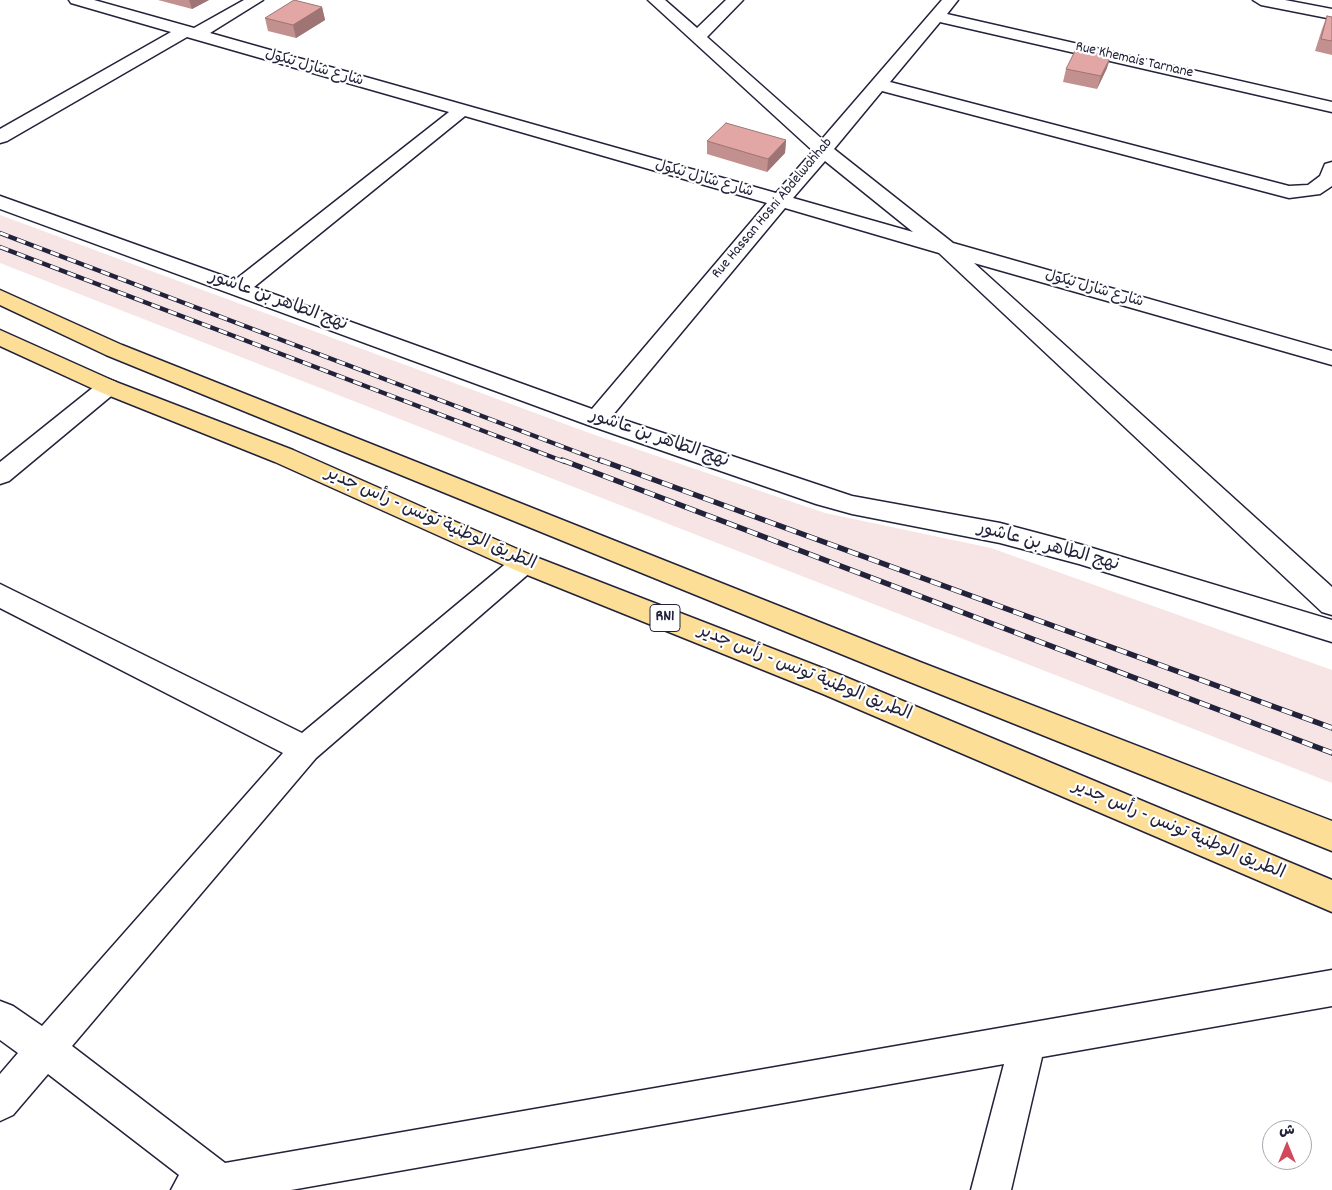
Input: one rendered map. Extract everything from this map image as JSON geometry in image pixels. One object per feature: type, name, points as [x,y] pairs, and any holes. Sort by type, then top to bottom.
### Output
[{"type":"highway","name":"الطريق الوطنية تونس - رأس جدير","points":[[0,297],[148,363],[910,670],[1332,836]]},
{"type":"highway","name":"الطريق الوطنية تونس - رأس جدير","points":[[0,337],[108,387],[284,456],[524,562],[833,684],[1332,896]]},
{"type":"street","name":"شارع شارل نيكول","points":[[76,0],[1332,358]]},
{"type":"street","points":[[0,138],[189,33],[255,0]]},
{"type":"street","points":[[656,0],[823,150],[946,248],[1332,604]]},
{"type":"street","points":[[697,37],[734,0]]},
{"type":"street","name":"Rue Hassan Hosni Abdelwahhab","points":[[596,418],[950,0]]},
{"type":"street","points":[[1261,0],[1332,14]]},
{"type":"street","name":"Rue Khemais Tarnane","points":[[937,16],[1332,106]]},
{"type":"street","points":[[879,85],[1289,192],[1313,190],[1329,179],[1332,168]]},
{"type":"street","points":[[239,288],[461,111]]},
{"type":"street","name":"نهج الطاهر بن عاشور","points":[[0,202],[596,418],[852,505],[1000,533],[1062,549],[1332,631]]},
{"type":"street","points":[[0,475],[108,387]]},
{"type":"street","points":[[0,1102],[305,750],[524,562]]},
{"type":"street","points":[[0,595],[305,750]]},
{"type":"street","points":[[0,1019],[46,1048],[206,1186],[1332,988]]},
{"type":"street","points":[[991,1190],[1027,1043]]},
{"type":"shaded area","points":[[0,215],[592,434],[825,513],[991,548],[1332,670],[1332,783],[0,263]]},
{"type":"building","points":[[294,0],[322,7],[293,25],[265,18]]},
{"type":"building","points":[[1327,16],[1332,17],[1332,41],[1321,39]]},
{"type":"building","points":[[1076,49],[1111,56],[1101,76],[1066,69]]},
{"type":"building","points":[[726,123],[786,140],[768,159],[707,141]]},
{"type":"railway","points":[[0,233],[603,462]]},
{"type":"railway","points":[[0,247],[565,462]]},
{"type":"railway","points":[[562,460],[1332,753]]},
{"type":"railway","points":[[600,460],[1332,728]]}]
